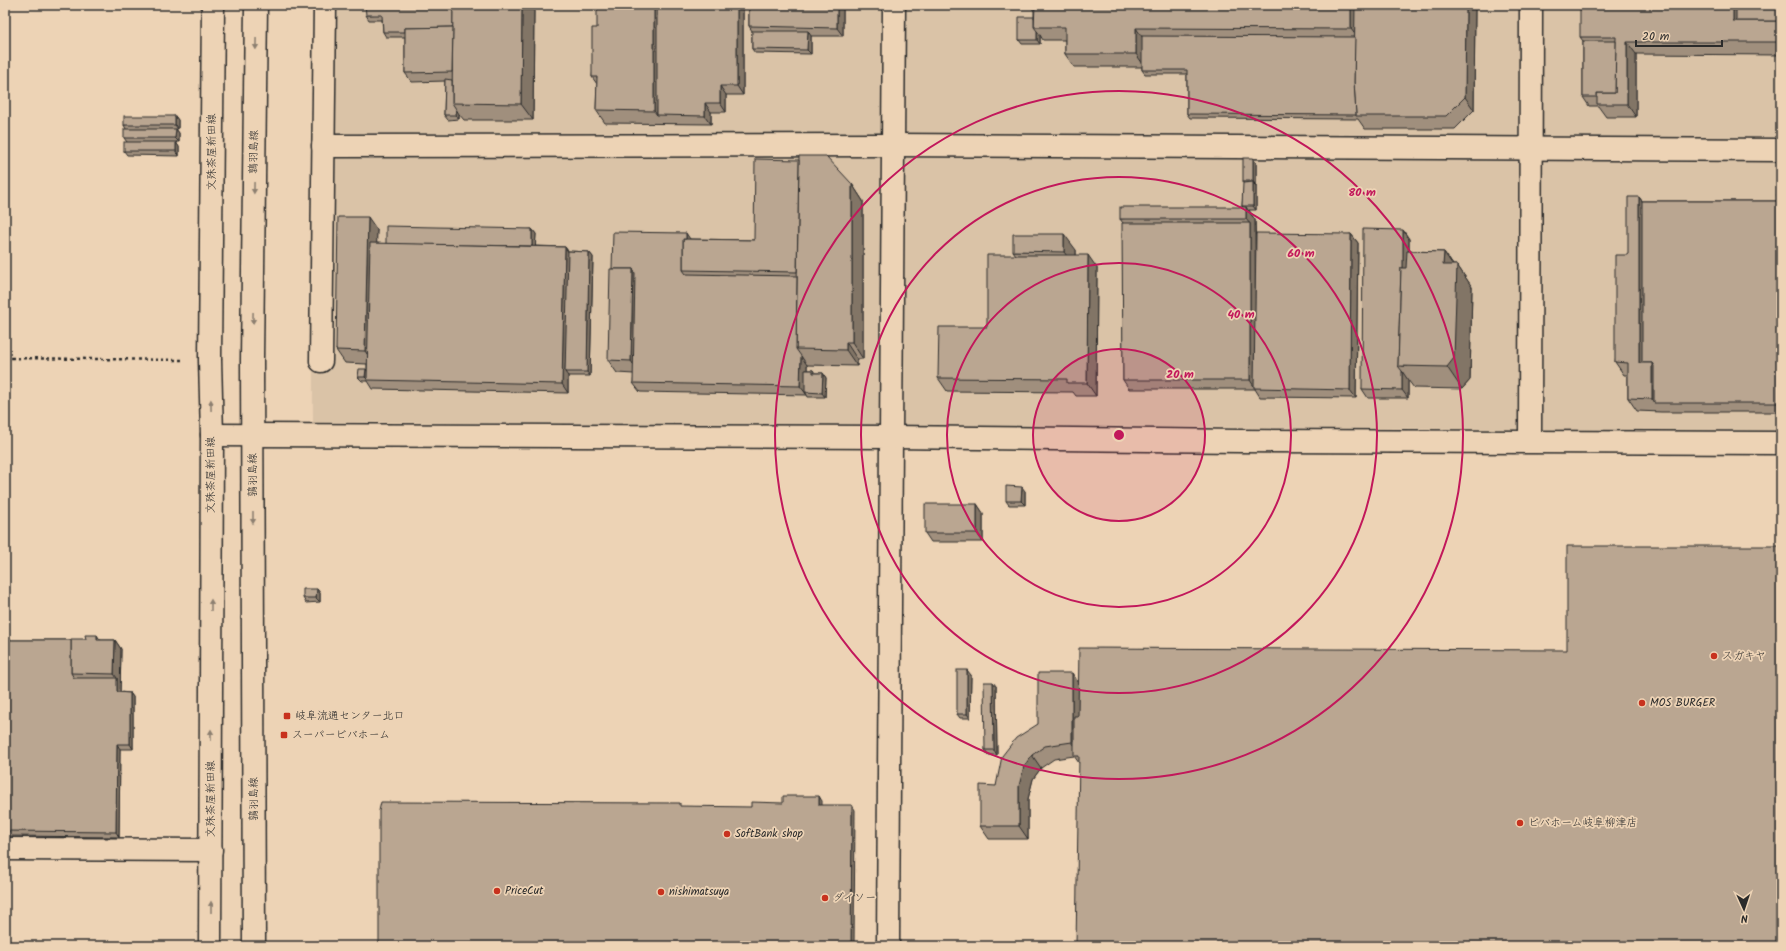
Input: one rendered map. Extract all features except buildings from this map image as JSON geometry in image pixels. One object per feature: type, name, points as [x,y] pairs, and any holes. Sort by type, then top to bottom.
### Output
[{"type":"street","name":"文殊茶屋新田線","points":[[210,946],[212,435],[210,360],[213,5]]},
{"type":"street","name":"鶉羽島線","points":[[254,946],[252,360],[256,5]]},
{"type":"street","points":[[321,362],[325,5]]},
{"type":"street","points":[[888,946],[894,5]]},
{"type":"street","points":[[1530,441],[1531,5]]},
{"type":"street","points":[[323,146],[893,145],[1781,150]]},
{"type":"street","points":[[212,435],[891,437],[1240,441],[1781,443]]},
{"type":"street","points":[[5,849],[211,850]]},
{"type":"path","points":[[5,358],[210,360]]},
{"type":"shaded area","points":[[312,5],[1781,5],[1781,431],[313,422]]},
{"type":"place","name":"スガキヤ","points":[[1714,656]]},
{"type":"place","name":"MOS BURGER","points":[[1642,703]]},
{"type":"place","name":"岐阜流通センター北口","points":[[287,716]]},
{"type":"place","name":"スーパービバホーム","points":[[284,735]]},
{"type":"place","name":"ビバホーム岐阜柳津店","points":[[1520,823]]},
{"type":"place","name":"SoftBank shop","points":[[727,834]]},
{"type":"place","name":"PriceCut","points":[[497,891]]},
{"type":"place","name":"nishimatsuya","points":[[661,892]]},
{"type":"place","name":"ダイソー","points":[[825,898]]}]
